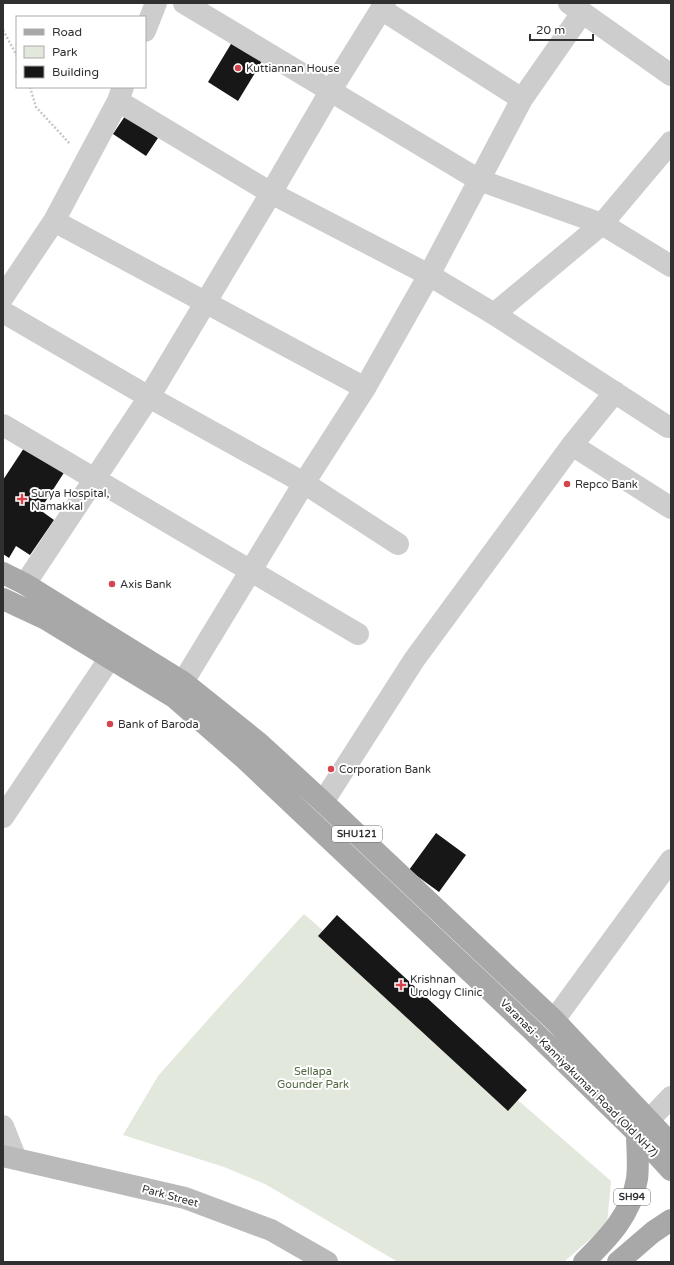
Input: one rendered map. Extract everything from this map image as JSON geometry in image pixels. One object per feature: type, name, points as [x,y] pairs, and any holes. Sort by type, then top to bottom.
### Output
[{"type":"main road","name":"Varanasi - Kanniyakumari Road (Old NH7)","points":[[3,573],[25,584],[183,682],[259,743],[554,1020],[643,1127],[671,1170]]},
{"type":"main road","name":"Varanasi - Kanniyakumari Road (Old NH7)","points":[[3,599],[46,620],[174,697],[246,759],[521,1020],[643,1127],[671,1144]]},
{"type":"main road","name":"SH94","points":[[584,1262],[610,1236],[630,1205],[637,1178],[643,1127]]},
{"type":"main road","points":[[618,1262],[653,1232],[671,1220]]},
{"type":"street","points":[[146,28],[156,3]]},
{"type":"street","points":[[184,3],[480,180],[602,224],[671,266]]},
{"type":"street","points":[[25,584],[149,397],[271,193],[330,90],[383,6],[522,99]]},
{"type":"street","points":[[183,682],[304,483],[365,388],[429,275],[522,99],[576,8],[671,75]]},
{"type":"street","points":[[3,297],[54,221],[121,94],[271,193],[429,275],[494,314],[668,427]]},
{"type":"street","points":[[494,314],[602,224],[671,142]]},
{"type":"street","points":[[54,221],[365,388]]},
{"type":"street","points":[[3,312],[149,397],[304,483],[398,544]]},
{"type":"street","points":[[323,802],[414,660],[572,445],[615,392]]},
{"type":"street","points":[[3,425],[358,634]]},
{"type":"street","points":[[572,445],[671,508]]},
{"type":"street","points":[[3,817],[110,658]]},
{"type":"street","points":[[554,1020],[671,860]]},
{"type":"street","points":[[643,1127],[671,1096]]},
{"type":"street","points":[[3,1126],[10,1157]]},
{"type":"street","name":"Park Street","points":[[10,1157],[185,1198],[271,1230],[327,1262]]},
{"type":"path","points":[[3,30],[16,54]]},
{"type":"path","points":[[30,88],[36,107],[86,161]]},
{"type":"green space","name":"Sellapa Gounder Park","points":[[304,914],[611,1181],[607,1224],[564,1262],[398,1262],[265,1184],[224,1167],[123,1135],[158,1076]]},
{"type":"building","name":"Kuttiannan House","points":[[237,34],[267,53],[238,101],[208,82]]},
{"type":"building","points":[[125,116],[158,138],[146,156],[113,134]]},
{"type":"building","points":[[26,445],[65,471],[40,510],[54,520],[30,555],[16,546],[9,558],[3,554],[3,480]]},
{"type":"building","points":[[436,833],[466,855],[439,892],[409,870]]},
{"type":"building","points":[[337,915],[527,1090],[508,1111],[318,936]]},
{"type":"place","name":"Kuttiannan House","points":[[238,68]]},
{"type":"place","name":"Repco Bank","points":[[567,484]]},
{"type":"place","name":"Surya Hospital, Namakkal","points":[[22,499]]},
{"type":"place","name":"Axis Bank","points":[[112,584]]},
{"type":"place","name":"Bank of Baroda","points":[[110,724]]},
{"type":"place","name":"Corporation Bank","points":[[331,769]]},
{"type":"place","name":"Krishnan Urology Clinic","points":[[401,985]]}]
